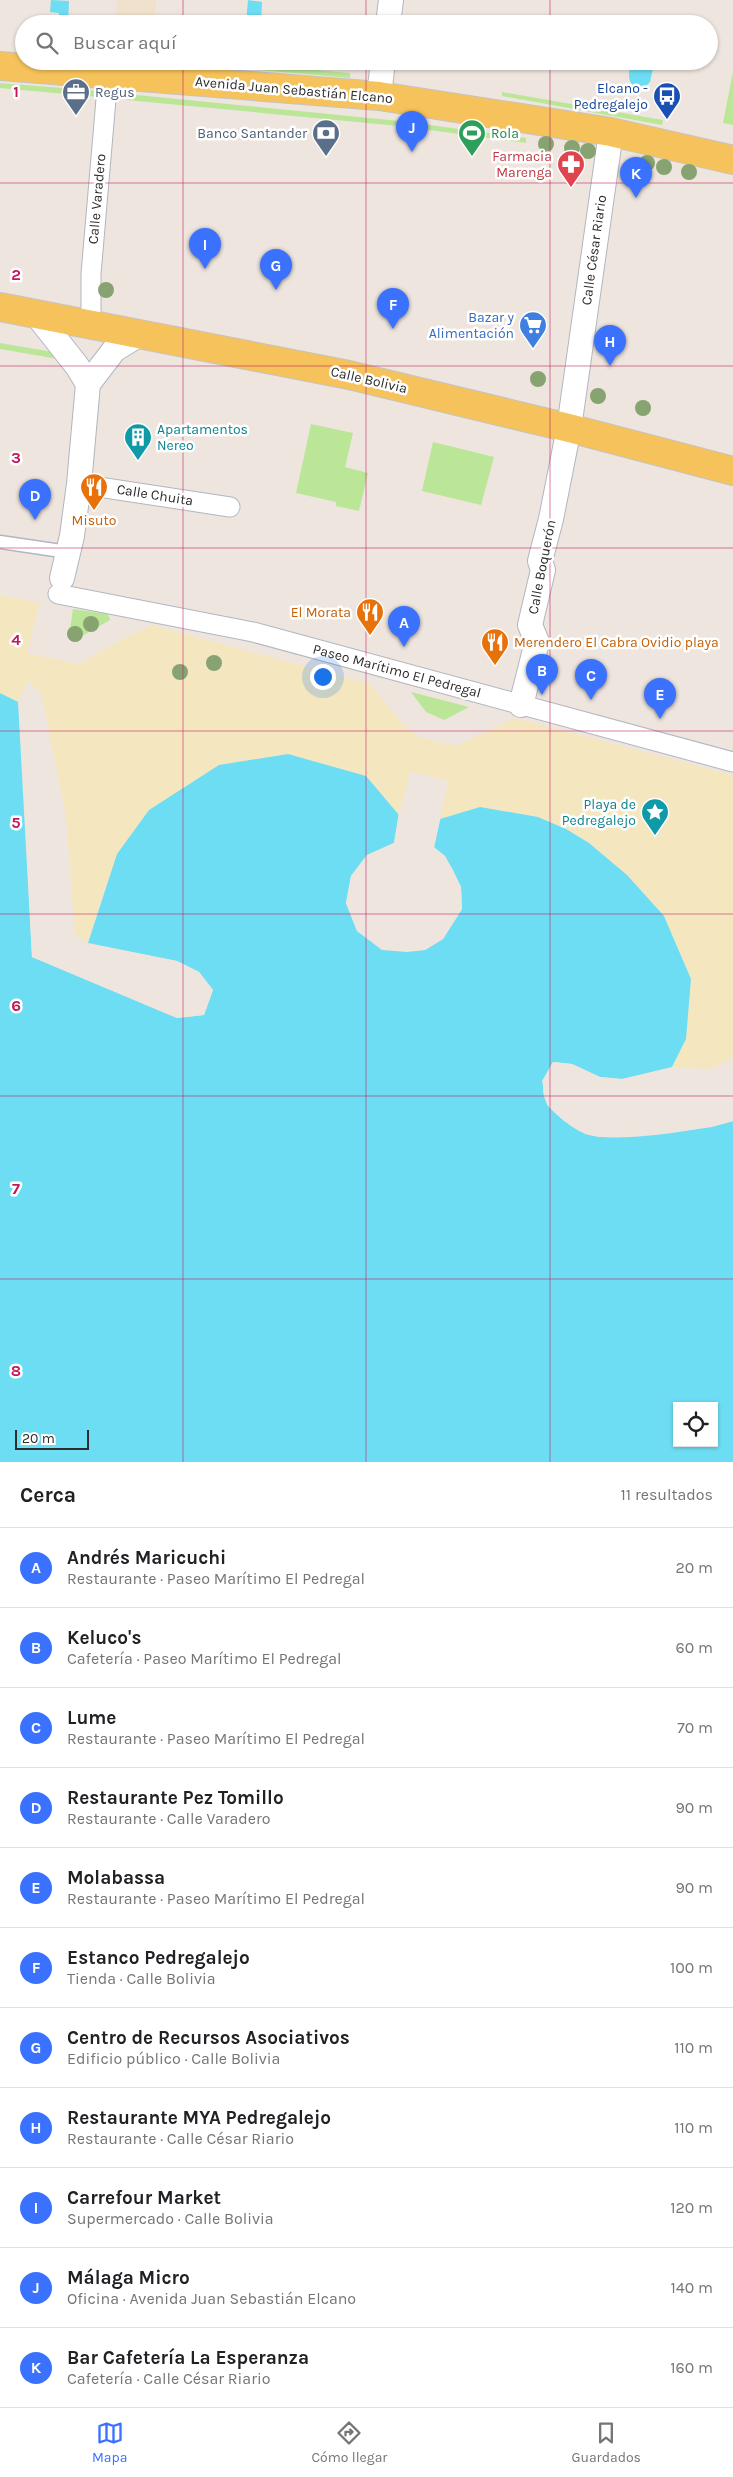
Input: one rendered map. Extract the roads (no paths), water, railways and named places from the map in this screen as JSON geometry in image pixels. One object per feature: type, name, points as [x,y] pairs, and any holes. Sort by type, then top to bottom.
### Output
[{"type":"main road","name":"Avenida Juan Sebastián Elcano","points":[[0,66],[15,67]]},
{"type":"main road","name":"Avenida Juan Sebastián Elcano","points":[[43,70],[379,96],[611,132],[733,160]]},
{"type":"main road","name":"Calle Bolivia","points":[[0,307],[91,323],[350,375],[569,428],[733,471]]},
{"type":"street","points":[[389,15],[391,0]]},
{"type":"street","points":[[379,96],[382,70]]},
{"type":"street","name":"Calle Varadero","points":[[91,323],[91,274],[108,76]]},
{"type":"street","name":"Calle César Riario","points":[[569,428],[611,132]]},
{"type":"street","points":[[36,314],[77,366],[88,384]]},
{"type":"street","points":[[60,586],[68,552],[79,484],[88,384],[114,350],[140,334]]},
{"type":"street","name":"Calle Boquerón","points":[[521,705],[538,642],[530,625],[543,570],[540,561],[551,519],[569,428]]},
{"type":"street","name":"Calle Chuita","points":[[79,484],[230,507]]},
{"type":"street","name":"Paseo Marítimo El Pedregal","points":[[60,586],[253,632],[733,762]]},
{"type":"lane","points":[[0,542],[68,552]]},
{"type":"water","points":[[51,0],[69,1],[68,15],[59,15],[59,13],[50,12]]},
{"type":"water","points":[[248,0],[262,2],[261,15],[247,15]]},
{"type":"water","points":[[653,70],[650,82],[644,88],[634,86],[630,80],[629,71]]},
{"type":"water","points":[[0,693],[18,702],[32,957],[177,1018],[204,1015],[213,990],[199,972],[177,961],[88,943],[117,854],[149,810],[219,765],[288,754],[366,776],[399,815],[394,843],[367,855],[351,876],[346,903],[357,931],[383,950],[425,950],[443,939],[462,909],[461,887],[445,856],[434,848],[440,819],[480,807],[538,817],[566,829],[589,843],[627,875],[664,916],[691,979],[686,1039],[672,1067],[622,1079],[600,1077],[572,1064],[553,1062],[544,1082],[544,1094],[549,1107],[566,1122],[586,1134],[599,1137],[659,1135],[733,1121],[733,1462],[0,1462]]},
{"type":"place","name":"Regus","points":[[76,116]]},
{"type":"place","name":"Elcano - Pedregalejo","points":[[667,120]]},
{"type":"place","name":"Málaga Micro","points":[[412,152]]},
{"type":"place","name":"Banco Santander","points":[[326,157]]},
{"type":"place","name":"Rola","points":[[472,157]]},
{"type":"place","name":"Farmacia Marenga","points":[[571,188]]},
{"type":"place","name":"Bar Cafetería La Esperanza","points":[[636,198]]},
{"type":"place","name":"Carrefour Market","points":[[205,269]]},
{"type":"place","name":"Centro de Recursos Asociativos","points":[[276,290]]},
{"type":"place","name":"Estanco Pedregalejo","points":[[393,329]]},
{"type":"place","name":"Bazar y Alimentación","points":[[533,349]]},
{"type":"place","name":"Restaurante MYA Pedregalejo","points":[[610,366]]},
{"type":"place","name":"Apartamentos Nereo","points":[[138,461]]},
{"type":"place","name":"Misuto","points":[[94,511]]},
{"type":"place","name":"Restaurante Pez Tomillo","points":[[35,520]]},
{"type":"place","name":"El Morata","points":[[370,636]]},
{"type":"place","name":"Andrés Maricuchi","points":[[404,647]]},
{"type":"place","name":"Merendero El Cabra Ovidio playa","points":[[495,666]]},
{"type":"place","name":"Keluco's","points":[[542,695]]},
{"type":"place","name":"Lume","points":[[591,700]]},
{"type":"place","name":"Molabassa","points":[[660,719]]},
{"type":"place","name":"Playa de Pedregalejo","points":[[655,836]]}]
